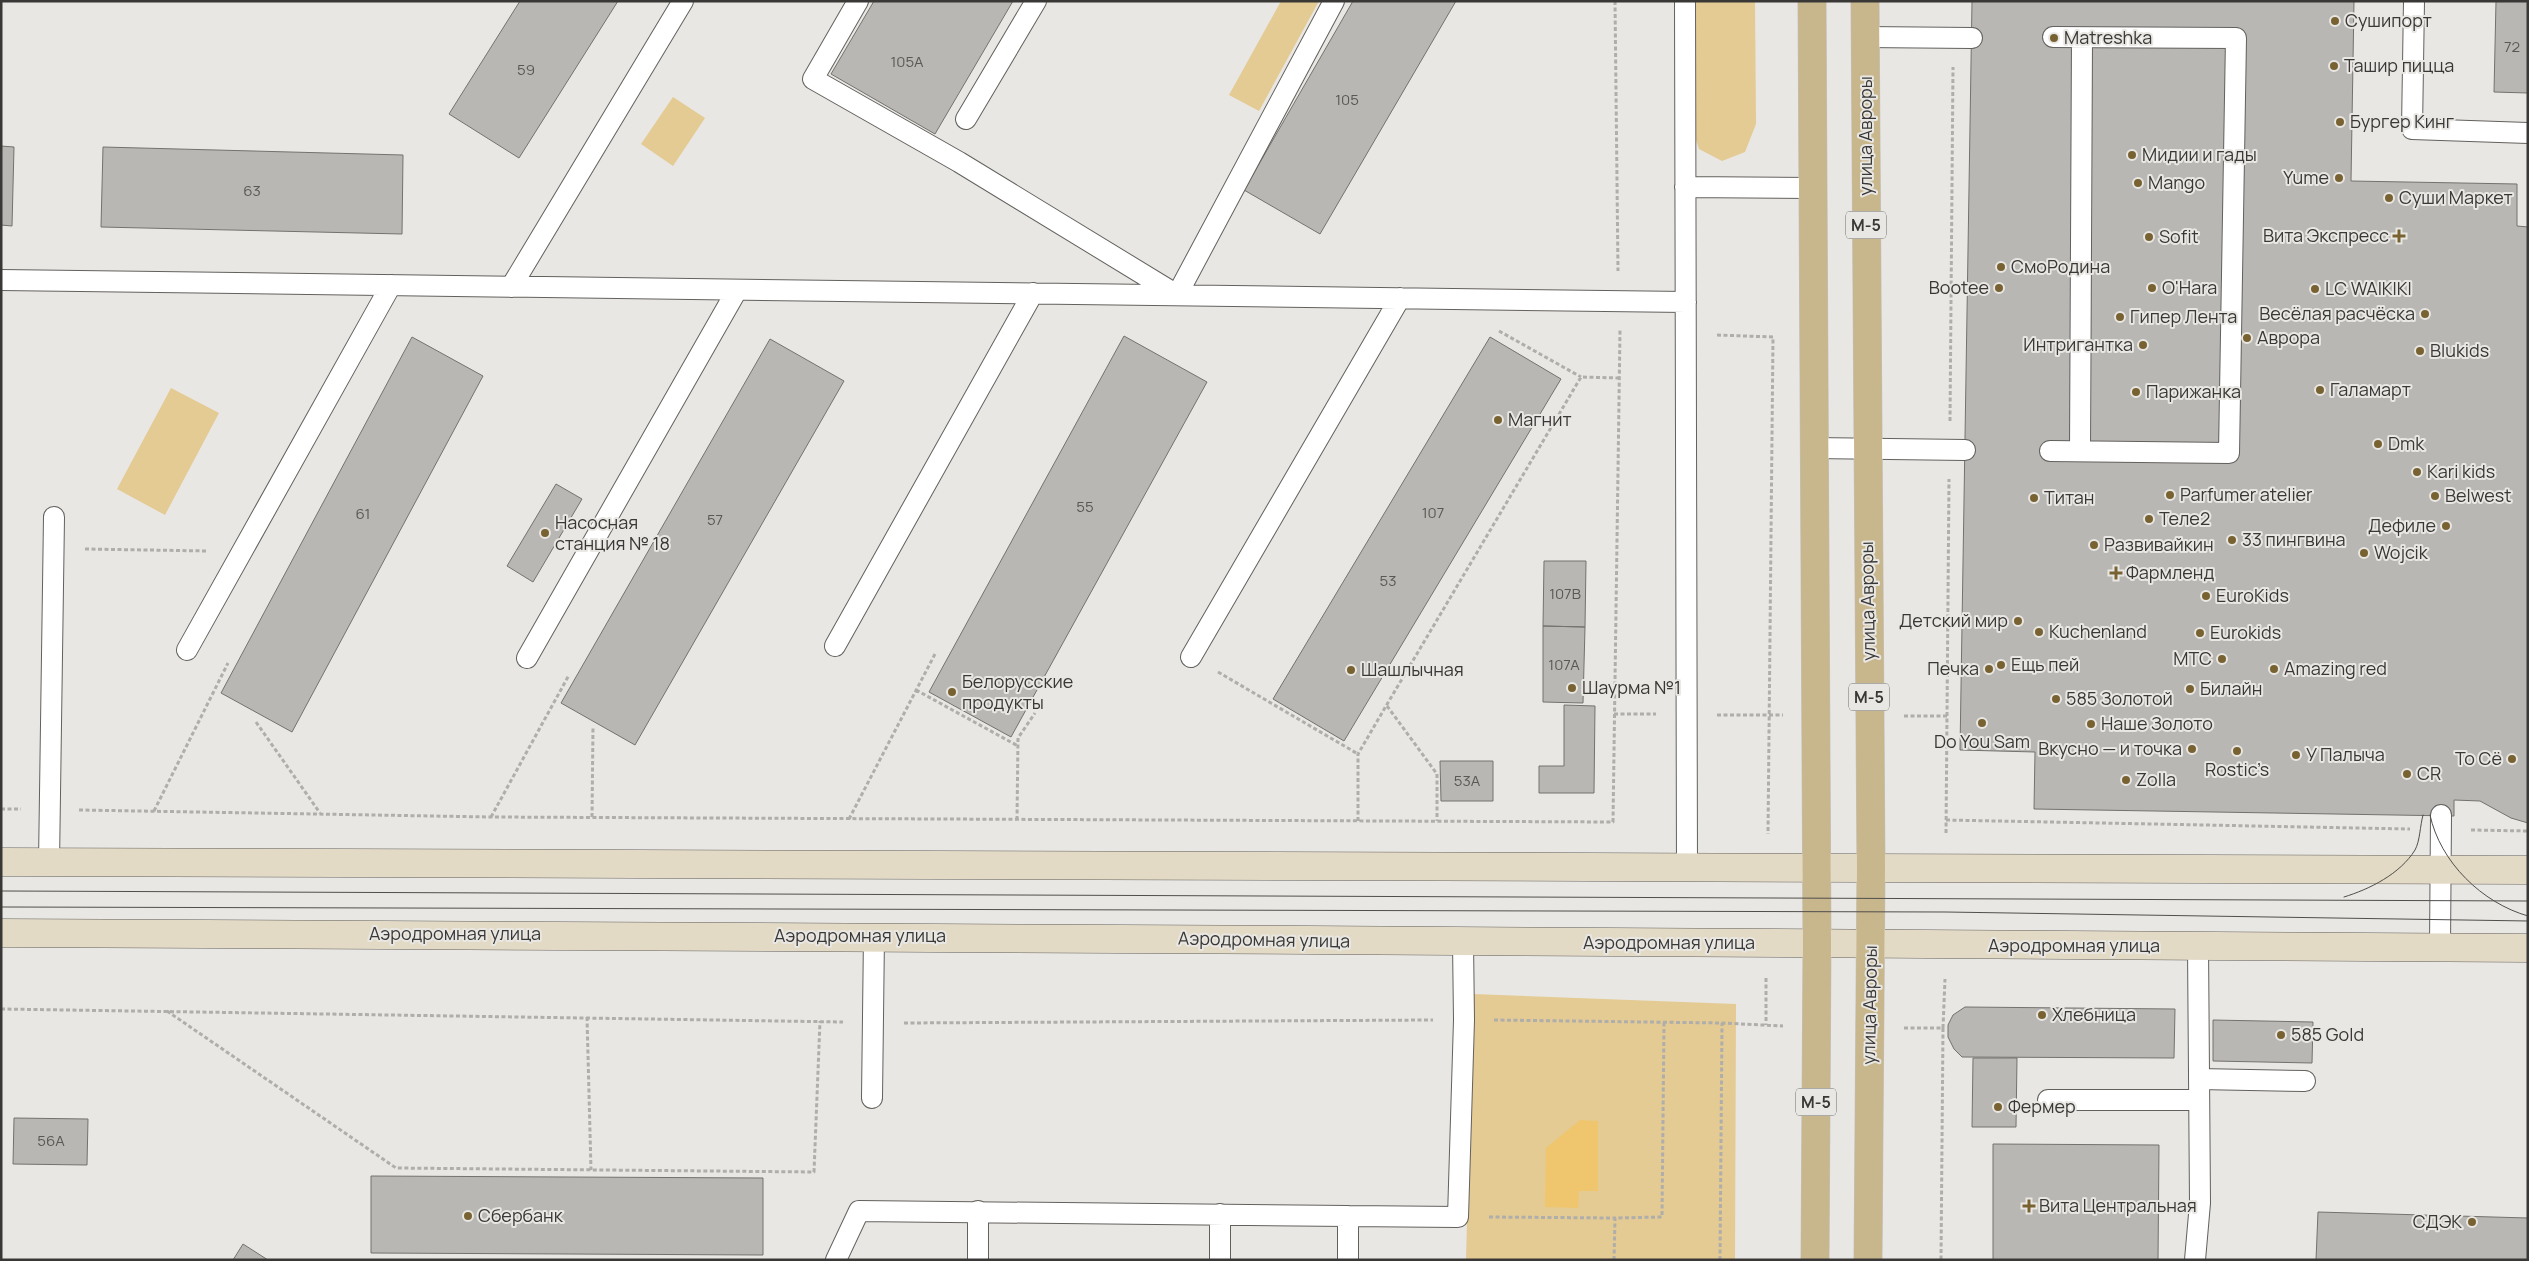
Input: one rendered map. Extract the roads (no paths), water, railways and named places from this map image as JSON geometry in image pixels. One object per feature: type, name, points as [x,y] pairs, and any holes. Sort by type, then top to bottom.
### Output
[{"type":"main road","name":"М-5","points":[[1812,1],[1815,867],[1817,944],[1815,1260]]},
{"type":"main road","name":"улица Авроры","points":[[1866,1],[1866,449],[1871,867],[1868,1260]]},
{"type":"main road","points":[[1,862],[904,863],[1687,868],[2528,870]]},
{"type":"main road","name":"Аэродромная улица","points":[[1,932],[874,935],[1462,942],[2528,948]]},
{"type":"lane","points":[[511,287],[683,1]]},
{"type":"lane","points":[[858,1],[813,79],[959,162],[1177,295]]},
{"type":"lane","points":[[966,118],[1036,1]]},
{"type":"lane","points":[[1177,295],[1334,1]]},
{"type":"lane","points":[[1685,1],[1687,868]]},
{"type":"lane","points":[[2414,1],[2412,129],[2528,132]]},
{"type":"lane","points":[[1866,36],[1962,38]]},
{"type":"lane","points":[[2050,451],[2229,453],[2236,38],[2052,37]]},
{"type":"lane","points":[[2080,451],[2082,38]]},
{"type":"lane","points":[[1685,187],[1813,188]]},
{"type":"lane","points":[[1,280],[1686,302]]},
{"type":"lane","points":[[187,650],[391,285]]},
{"type":"lane","points":[[527,658],[737,290]]},
{"type":"lane","points":[[835,646],[1033,293]]},
{"type":"lane","points":[[1191,657],[1400,298]]},
{"type":"lane","points":[[1814,448],[1957,450]]},
{"type":"lane","points":[[50,863],[54,517]]},
{"type":"lane","points":[[2440,947],[2441,822]]},
{"type":"lane","points":[[872,1098],[874,935]]},
{"type":"lane","points":[[836,1260],[859,1211],[1458,1217],[1464,1020],[1462,942]]},
{"type":"lane","points":[[2195,1260],[2200,1203],[2198,946]]},
{"type":"lane","points":[[2199,1079],[2305,1081]]},
{"type":"lane","points":[[2048,1100],[2199,1100]]},
{"type":"lane","points":[[978,1211],[978,1260]]},
{"type":"lane","points":[[1220,1214],[1220,1260]]},
{"type":"lane","points":[[1348,1216],[1348,1260]]},
{"type":"tram line","points":[[2344,897],[2384,880],[2409,859],[2417,846],[2423,815]]},
{"type":"tram line","points":[[2430,815],[2443,849],[2466,878],[2479,891],[2495,901],[2511,910],[2528,916]]},
{"type":"tram line","points":[[1,891],[2528,901]]},
{"type":"tram line","points":[[1,907],[1946,912],[2528,921]]},
{"type":"place","name":"Сушипорт","points":[[2335,21]]},
{"type":"place","name":"Matreshka","points":[[2054,38]]},
{"type":"place","name":"Ташир пицца","points":[[2334,66]]},
{"type":"place","name":"Бургер Кинг","points":[[2340,122]]},
{"type":"place","name":"Мидии и гады","points":[[2132,155]]},
{"type":"place","name":"Yume","points":[[2339,178]]},
{"type":"place","name":"Mango","points":[[2138,183]]},
{"type":"place","name":"Суши Маркет","points":[[2389,198]]},
{"type":"place","name":"Вита Экспресс","points":[[2399,236]]},
{"type":"place","name":"Sofit","points":[[2149,237]]},
{"type":"place","name":"СмоРодина","points":[[2001,267]]},
{"type":"place","name":"Bootee","points":[[1999,288]]},
{"type":"place","name":"O'Hara","points":[[2152,288]]},
{"type":"place","name":"LC WAIKIKI","points":[[2315,289]]},
{"type":"place","name":"Весёлая расчёска","points":[[2425,314]]},
{"type":"place","name":"Гипер Лента","points":[[2120,317]]},
{"type":"place","name":"Аврора","points":[[2247,338]]},
{"type":"place","name":"Интригантка","points":[[2143,345]]},
{"type":"place","name":"Blukids","points":[[2420,351]]},
{"type":"place","name":"Галамарт","points":[[2320,390]]},
{"type":"place","name":"Парижанка","points":[[2136,392]]},
{"type":"place","name":"Магнит","points":[[1498,420]]},
{"type":"place","name":"Dmk","points":[[2378,444]]},
{"type":"place","name":"Kari kids","points":[[2417,472]]},
{"type":"place","name":"Parfumer atelier","points":[[2170,495]]},
{"type":"place","name":"Belwest","points":[[2435,496]]},
{"type":"place","name":"Титан","points":[[2034,498]]},
{"type":"place","name":"Теле2","points":[[2149,519]]},
{"type":"place","name":"Дефиле","points":[[2446,526]]},
{"type":"place","name":"Насосная станция № 18","points":[[545,533]]},
{"type":"place","name":"33 пингвина","points":[[2232,540]]},
{"type":"place","name":"Развивайкин","points":[[2094,545]]},
{"type":"place","name":"Wojcik","points":[[2364,553]]},
{"type":"place","name":"Фармленд","points":[[2116,573]]},
{"type":"place","name":"EuroKids","points":[[2206,596]]},
{"type":"place","name":"Детский мир","points":[[2018,621]]},
{"type":"place","name":"Kuchenland","points":[[2039,632]]},
{"type":"place","name":"Eurokids","points":[[2200,633]]},
{"type":"place","name":"МТС","points":[[2222,659]]},
{"type":"place","name":"Ещь пей","points":[[2001,665]]},
{"type":"place","name":"Печка","points":[[1989,669]]},
{"type":"place","name":"Amazing red","points":[[2274,669]]},
{"type":"place","name":"Шашлычная","points":[[1351,670]]},
{"type":"place","name":"Шаурма №1","points":[[1572,688]]},
{"type":"place","name":"Билайн","points":[[2190,689]]},
{"type":"place","name":"Белорусские продукты","points":[[952,692]]},
{"type":"place","name":"585 Золотой","points":[[2056,699]]},
{"type":"place","name":"Do You Sam","points":[[1982,723]]},
{"type":"place","name":"Наше Золото","points":[[2091,724]]},
{"type":"place","name":"Вкусно — и точка","points":[[2192,749]]},
{"type":"place","name":"Rostic’s","points":[[2237,751]]},
{"type":"place","name":"У Палыча","points":[[2296,755]]},
{"type":"place","name":"То Сё","points":[[2512,759]]},
{"type":"place","name":"CR","points":[[2407,774]]},
{"type":"place","name":"Zolla","points":[[2126,780]]},
{"type":"place","name":"Хлебница","points":[[2042,1015]]},
{"type":"place","name":"585 Gold","points":[[2281,1035]]},
{"type":"place","name":"Фермер","points":[[1998,1107]]},
{"type":"place","name":"Вита Центральная","points":[[2029,1206]]},
{"type":"place","name":"Сбербанк","points":[[468,1216]]},
{"type":"place","name":"СДЭК","points":[[2472,1222]]}]
